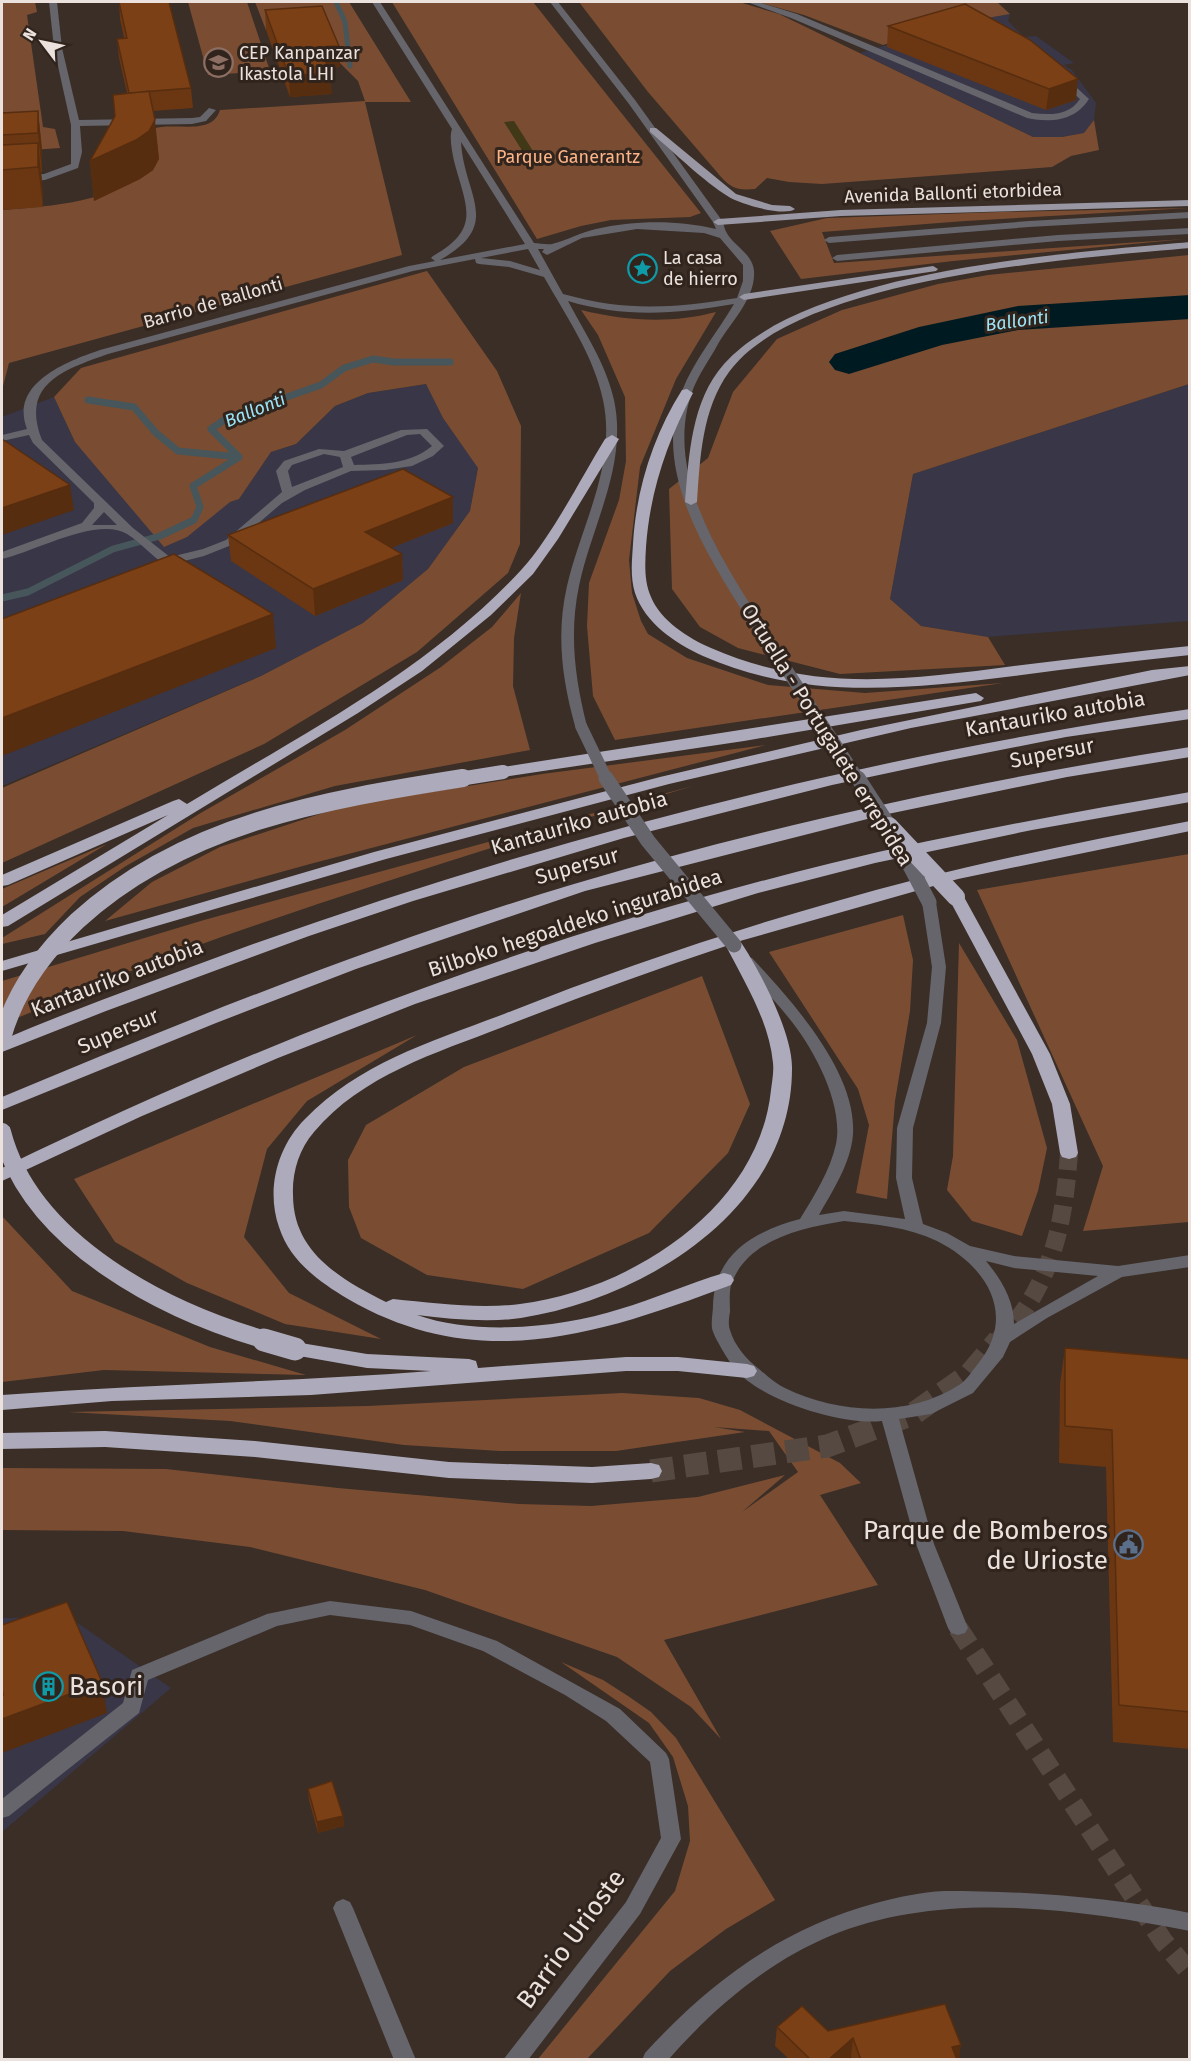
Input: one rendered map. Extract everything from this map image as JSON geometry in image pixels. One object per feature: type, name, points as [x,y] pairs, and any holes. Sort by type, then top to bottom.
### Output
[{"type":"highway","points":[[687,393],[666,431],[651,474],[642,514],[638,574],[644,597],[660,622],[682,640],[713,656],[747,668],[794,680],[833,684],[886,685],[946,681],[1190,650]]},
{"type":"highway","points":[[2,922],[353,710],[417,668],[486,612],[528,571],[551,539],[612,439]]},
{"type":"highway","points":[[2,1038],[6,1020],[36,964],[70,926],[114,888],[169,856],[221,834],[289,811],[340,798],[503,772],[1015,692],[1190,670]]},
{"type":"highway","points":[[2,966],[117,930],[456,834],[683,776],[859,734],[1162,674]]},
{"type":"highway","name":"Kantauriko autobia","points":[[2,1047],[335,920],[531,858],[671,820],[877,769],[1051,735],[1190,714]]},
{"type":"highway","name":"Supersur","points":[[2,1104],[171,1033],[379,954],[565,892],[804,828],[1082,769],[1190,752]]},
{"type":"highway","points":[[2,880],[171,808],[262,764]]},
{"type":"highway","name":"Bilboko hegoaldeko ingurabidea","points":[[2,1175],[162,1100],[297,1043],[456,983],[630,925],[874,858],[1032,824],[1190,797]]},
{"type":"highway","points":[[889,826],[956,897],[1041,1054],[1062,1104],[1069,1153]]},
{"type":"highway","points":[[724,1280],[590,1325],[528,1333],[452,1331],[410,1320],[373,1304],[332,1281],[298,1248],[285,1221],[281,1190],[287,1161],[304,1131],[341,1096],[377,1073],[415,1055],[544,1004],[660,962],[860,901],[1057,852],[1190,826]]},
{"type":"highway","points":[[373,1304],[457,1312],[510,1311],[577,1299],[632,1276],[684,1245],[719,1215],[746,1184],[769,1143],[782,1106],[783,1065],[776,1030],[740,954]]},
{"type":"highway","points":[[2,1132],[5,1149],[16,1173],[36,1203],[86,1252],[125,1281],[187,1314],[240,1334],[295,1349],[367,1361],[569,1369]]},
{"type":"highway","points":[[2,1403],[112,1394],[311,1389],[652,1363],[747,1371]]},
{"type":"highway","points":[[2,1441],[116,1440],[255,1449],[449,1470],[592,1475],[651,1471]]},
{"type":"main road","points":[[653,130],[733,196],[771,208],[841,213]]},
{"type":"main road","name":"Avenida Ballonti etorbidea","points":[[718,222],[841,213],[1190,202]]},
{"type":"main road","points":[[743,298],[923,271],[1044,256],[1190,245]]},
{"type":"main road","points":[[691,502],[699,427],[711,394],[728,367],[753,343],[784,322],[831,303],[886,288],[957,274],[1108,252]]},
{"type":"street","points":[[2,180],[45,177],[75,166],[78,152],[58,47],[53,2]]},
{"type":"street","points":[[376,2],[539,259],[599,367],[609,401],[612,439],[604,486],[573,586],[568,621],[567,658],[570,680],[591,753],[620,803],[643,835],[740,954],[803,1025],[839,1095],[845,1116],[845,1136],[838,1159],[820,1200],[807,1221]]},
{"type":"street","points":[[554,2],[653,130],[718,222],[723,235],[744,256],[750,270],[743,298],[691,309],[651,312],[604,308],[560,296]]},
{"type":"street","points":[[751,2],[794,16],[1030,116],[1046,118],[1068,116],[1080,108],[1086,99],[1052,71]]},
{"type":"street","points":[[74,123],[197,120],[207,117],[212,110]]},
{"type":"street","points":[[115,122],[131,130]]},
{"type":"street","points":[[412,268],[453,250],[468,234],[472,205],[457,154],[453,125]]},
{"type":"street","name":"Avenida Ballonti etorbidea","points":[[829,240],[1029,224],[1190,215]]},
{"type":"street","points":[[452,260],[531,246],[554,247],[611,229],[718,222]]},
{"type":"street","points":[[670,226],[712,231],[723,235]]},
{"type":"street","points":[[837,258],[1058,238],[1190,231]]},
{"type":"street","points":[[539,259],[554,247]]},
{"type":"street","points":[[452,260],[510,264],[548,275]]},
{"type":"street","name":"Barrio de Ballonti","points":[[31,431],[27,408],[39,386],[79,360],[317,292],[452,260]]},
{"type":"street","name":"Ortuella - Portugalete errepidea","points":[[743,298],[720,331],[687,393],[682,416],[680,462],[691,502],[723,572],[889,826],[929,902],[939,967],[934,1023],[905,1128],[904,1178],[915,1226]]},
{"type":"street","points":[[2,438],[31,431],[36,441],[129,530],[168,561]]},
{"type":"street","points":[[168,561],[196,555],[231,542],[274,502],[288,493],[338,475],[349,468],[399,466],[427,457],[438,446],[423,431],[405,432],[345,455],[323,451],[288,464],[282,471],[288,493]]},
{"type":"street","points":[[345,455],[349,468]]},
{"type":"street","points":[[2,556],[86,525],[100,509],[100,501]]},
{"type":"street","points":[[68,532],[106,527],[129,530]]},
{"type":"street","points":[[161,575],[168,561]]},
{"type":"street","points":[[965,1251],[985,1271],[1000,1293],[1006,1314],[1005,1338],[990,1368],[964,1391],[928,1408],[889,1416],[840,1414],[805,1404],[776,1391],[747,1371],[732,1352],[719,1325],[718,1300],[724,1280],[739,1256],[771,1234],[807,1221],[844,1216],[880,1218],[915,1226],[965,1251],[1014,1262],[1118,1272],[1190,1261]]},
{"type":"street","points":[[1005,1338],[1041,1314],[1118,1272]]},
{"type":"street","points":[[889,1416],[925,1544],[958,1628]]},
{"type":"street","name":"Barrio Urioste","points":[[2,1810],[132,1707],[140,1675],[274,1619],[330,1608],[400,1616],[490,1646],[613,1715],[659,1759],[671,1839],[633,1908],[514,2060]]},
{"type":"street","points":[[653,2060],[679,2030],[719,1992],[747,1971],[814,1932],[868,1913],[925,1901],[1050,1900],[1126,1908],[1190,1923]]},
{"type":"street","points":[[343,1908],[405,2060]]},
{"type":"shaded area","points":[[1010,14],[1008,21],[1024,37],[1036,36],[1074,63],[1064,65],[1072,70],[1096,103],[1094,120],[1085,133],[1062,137],[1033,137],[860,53],[959,23]]},
{"type":"shaded area","points":[[426,384],[443,418],[478,467],[470,511],[428,569],[363,623],[261,676],[2,786],[2,417],[54,397],[75,442],[230,502],[239,499],[271,452],[296,444],[335,406],[368,393]]},
{"type":"shaded area","points":[[1189,384],[1189,621],[988,637],[921,626],[890,599],[913,474]]},
{"type":"shaded area","points":[[69,1617],[171,1688],[2,1832],[2,1618]]},
{"type":"green space","points":[[2,2],[35,2],[37,12],[27,15],[43,127],[55,129],[60,148],[2,152]]},
{"type":"green space","points":[[188,2],[247,2],[270,71],[208,75]]},
{"type":"green space","points":[[255,2],[349,2],[411,102],[365,102],[402,255],[9,363],[2,390],[2,210],[42,207],[99,196],[136,181],[153,170],[152,129],[201,126],[216,118],[220,110],[365,101],[358,81],[337,60],[266,30]]},
{"type":"green space","name":"Parque Ganerantz","points":[[392,2],[533,2],[701,213],[690,217],[611,220],[537,239]]},
{"type":"green space","points":[[579,2],[739,2],[779,14],[1033,137],[1062,137],[1084,133],[1094,120],[1099,150],[1071,156],[1052,167],[822,184],[767,178],[755,189],[733,187],[648,92]]},
{"type":"green space","points":[[758,2],[997,2],[1010,14],[959,23],[883,45],[804,15]]},
{"type":"green space","points":[[1189,208],[822,232],[834,263],[1185,239],[953,261],[801,279],[770,231],[827,218]]},
{"type":"green space","points":[[1189,255],[1189,384],[913,474],[890,599],[921,626],[988,637],[1005,665],[840,674],[738,648],[700,627],[672,589],[669,489],[708,458],[733,392],[777,339],[842,310],[938,284],[988,275]]},
{"type":"green space","points":[[427,271],[497,371],[521,426],[520,544],[508,573],[417,652],[264,744],[2,863],[2,788],[261,676],[363,623],[428,569],[470,511],[478,468],[443,418],[426,384],[368,393],[335,406],[296,444],[271,452],[239,499],[230,502],[187,537],[164,547],[75,442],[54,397],[81,368]]},
{"type":"green space","points":[[581,310],[615,317],[648,320],[699,316],[716,312],[676,379],[640,467],[629,560],[632,593],[648,634],[687,658],[768,685],[865,693],[1003,683],[615,740],[593,696],[587,626],[589,583],[619,500],[626,461],[625,397],[598,335]]},
{"type":"green space","points":[[521,593],[514,638],[513,686],[530,750],[335,786],[193,828],[126,866],[80,897],[45,934],[2,944],[2,938],[199,814],[345,730],[441,667],[492,627]]},
{"type":"green space","points":[[766,745],[310,864],[105,921],[152,882],[220,847],[344,806],[542,774]]},
{"type":"green space","points":[[696,785],[317,904],[143,966],[2,1024],[2,981],[204,920]]},
{"type":"green space","points":[[107,844],[2,907],[2,889]]},
{"type":"green space","points":[[1189,854],[1189,1222],[1083,1231],[1103,1166],[977,890]]},
{"type":"green space","points":[[903,915],[913,960],[910,1011],[895,1101],[887,1199],[856,1193],[869,1125],[858,1089],[769,952]]},
{"type":"green space","points":[[959,943],[1017,1040],[1047,1148],[1038,1191],[1022,1236],[972,1221],[947,1190],[953,1156]]},
{"type":"green space","points":[[702,976],[750,1104],[728,1153],[649,1233],[523,1289],[427,1275],[361,1238],[349,1207],[348,1160],[366,1125],[464,1067]]},
{"type":"green space","points":[[417,1035],[307,1101],[267,1149],[244,1237],[289,1293],[381,1339],[285,1324],[187,1283],[115,1242],[74,1179]]},
{"type":"green space","points":[[2,1216],[72,1291],[210,1347],[306,1375],[104,1370],[2,1382]]},
{"type":"green space","points":[[622,1393],[699,1398],[740,1410],[840,1463],[861,1483],[820,1495],[878,1585],[664,1640],[721,1739],[691,1707],[617,1657],[425,1590],[250,1547],[123,1531],[2,1530],[2,1468],[166,1469],[338,1488],[519,1504],[591,1506],[698,1497],[785,1475],[742,1512],[798,1472],[769,1431],[714,1427],[745,1432],[616,1451],[500,1451],[404,1445],[230,1421],[68,1412],[368,1406]]},
{"type":"green space","points":[[561,1662],[603,1680],[628,1696],[651,1712],[676,1738],[775,1900],[726,1929],[670,1971],[587,2059],[538,2059],[675,1891],[690,1841],[688,1806],[673,1757],[649,1723]]},
{"type":"sand","points":[[514,121],[533,151],[523,152],[504,122]]},
{"type":"building","points":[[119,2],[169,2],[191,88],[129,93],[117,39],[127,38]]},
{"type":"building","points":[[965,4],[1030,40],[1078,79],[1049,89],[888,26]]},
{"type":"building","points":[[322,6],[339,46],[320,47],[330,73],[289,76],[265,10]]},
{"type":"building","points":[[149,91],[155,120],[149,131],[136,140],[90,161],[115,116],[113,95]]},
{"type":"building","points":[[38,111],[38,133],[2,135],[2,113]]},
{"type":"building","points":[[38,143],[38,167],[2,170],[2,145]]},
{"type":"building","points":[[2,439],[70,485],[2,508]]},
{"type":"building","points":[[403,469],[453,497],[365,532],[402,554],[313,589],[228,535]]},
{"type":"building","points":[[174,554],[273,614],[2,718],[2,619]]},
{"type":"building","points":[[1065,1348],[1190,1359],[1190,1712],[1119,1705],[1112,1430],[1065,1426]]},
{"type":"building","points":[[67,1602],[102,1682],[2,1719],[2,1625]]},
{"type":"building","points":[[332,1781],[343,1816],[317,1822],[308,1789]]},
{"type":"building","points":[[945,2004],[961,2045],[952,2047],[957,2060],[861,2060],[853,2038],[828,2060],[811,2060],[777,2027],[802,2006],[828,2031]]},
{"type":"waterway","points":[[336,2],[345,22],[350,66]]},
{"type":"waterway","name":"Ballonti","points":[[849,362],[933,335],[1018,318],[1190,307]]},
{"type":"waterway","name":"Ballonti","points":[[239,457],[211,429],[227,418],[321,385],[344,368],[373,359],[393,362],[450,362]]},
{"type":"waterway","points":[[88,400],[134,407],[156,433],[178,451],[239,457]]},
{"type":"waterway","name":"Ballonti","points":[[2,598],[28,592],[113,549],[160,536],[194,520],[200,507],[193,486],[239,457]]},
{"type":"tunnel","points":[[998,1341],[1019,1318],[1045,1272],[1058,1234],[1069,1153]]},
{"type":"tunnel","points":[[651,1471],[827,1446],[913,1414],[970,1374],[999,1340]]},
{"type":"tunnel","points":[[958,1628],[1163,1941],[1190,1973]]},
{"type":"place","name":"CEP Kanpanzar Ikastola LHI","points":[[218,63]]},
{"type":"place","name":"La casa de hierro","points":[[642,268]]},
{"type":"place","name":"Parque de Bomberos de Urioste","points":[[1129,1545]]},
{"type":"place","name":"Basori","points":[[48,1686]]}]
